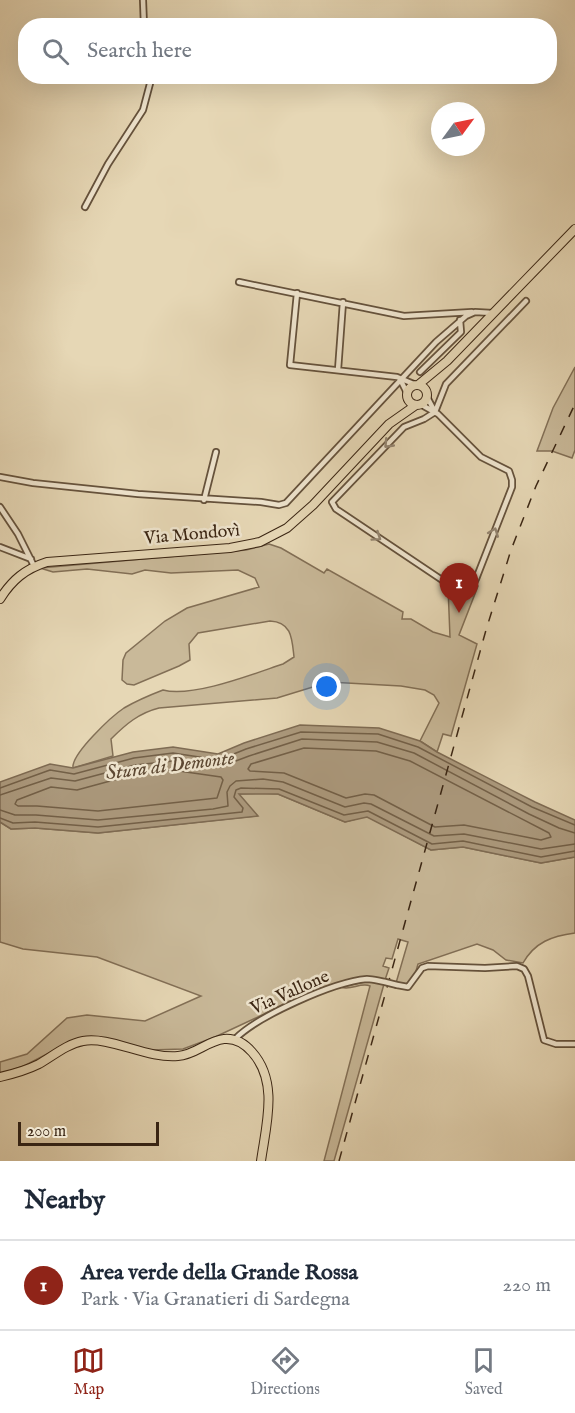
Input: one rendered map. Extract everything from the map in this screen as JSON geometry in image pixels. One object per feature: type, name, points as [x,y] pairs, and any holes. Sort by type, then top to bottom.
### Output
[{"type":"main road","points":[[447,361],[410,388],[407,395],[410,402],[418,404],[427,395],[430,383],[447,361],[575,228]]},
{"type":"main road","points":[[417,385],[423,387],[427,395]]},
{"type":"main road","name":"Via Mondovì","points":[[389,424],[407,395]]},
{"type":"main road","name":"Via Mondovì","points":[[0,599],[18,576],[32,563],[230,548],[260,542],[273,536],[300,517],[389,424],[418,404]]},
{"type":"main road","points":[[0,1077],[36,1065],[85,1041],[172,1056],[196,1051],[221,1039],[235,1040],[255,1055],[266,1077],[269,1100],[261,1161]]},
{"type":"street","points":[[143,0],[144,18]]},
{"type":"street","points":[[85,207],[108,164],[143,110],[150,84]]},
{"type":"street","points":[[239,282],[404,316],[493,313]]},
{"type":"street","points":[[297,293],[290,365],[397,377],[417,385]]},
{"type":"street","points":[[418,404],[435,412],[481,457],[509,471],[512,480],[512,487],[476,579],[472,586],[462,589],[448,584],[403,555],[336,509],[332,502],[404,427],[435,412],[446,384],[526,301]]},
{"type":"street","points":[[338,370],[343,302]]},
{"type":"street","points":[[0,477],[69,487],[283,505],[436,342],[460,320],[475,312]]},
{"type":"street","points":[[420,372],[461,332],[460,320]]},
{"type":"street","points":[[400,379],[407,395]]},
{"type":"street","points":[[427,395],[435,412]]},
{"type":"street","points":[[204,500],[216,452]]},
{"type":"street","points":[[0,507],[18,534],[32,563]]},
{"type":"street","points":[[0,547],[32,563]]},
{"type":"street","name":"Via Vallone","points":[[235,1040],[247,1028],[270,1014],[328,988],[368,979],[408,987],[422,968],[428,966],[486,968],[517,966],[524,969],[531,985],[544,1040],[556,1044],[575,1044]]},
{"type":"shaded area","points":[[575,367],[575,450],[572,458],[552,451],[537,451],[553,408]]},
{"type":"shaded area","points":[[269,544],[281,548],[324,573],[327,569],[403,612],[402,619],[411,619],[433,632],[450,637],[448,587],[464,590],[476,583],[478,586],[459,635],[477,644],[451,736],[443,734],[437,752],[420,741],[439,703],[434,695],[425,690],[401,686],[329,682],[277,698],[152,710],[133,720],[111,739],[113,756],[73,768],[78,754],[85,745],[124,708],[163,690],[175,692],[206,688],[283,664],[294,657],[292,644],[287,628],[270,621],[198,633],[189,644],[190,660],[134,685],[127,684],[122,680],[123,660],[126,653],[165,621],[187,608],[259,587],[255,578],[238,570],[171,573],[145,570],[132,574],[87,569],[53,572],[40,568],[246,550]]},
{"type":"shaded area","points":[[238,794],[278,794],[345,822],[367,816],[431,850],[463,847],[541,863],[575,857],[575,933],[545,941],[533,950],[523,963],[506,960],[493,950],[477,944],[418,964],[414,978],[409,984],[404,985],[396,983],[408,942],[398,939],[392,959],[386,958],[383,966],[389,968],[385,980],[367,977],[320,988],[215,1037],[183,1049],[150,1050],[100,1038],[70,1042],[24,1066],[0,1074],[0,1062],[27,1054],[67,1018],[87,1015],[145,1021],[201,996],[97,957],[23,949],[0,942],[0,822],[11,829],[35,828],[98,833],[257,816]]},
{"type":"shaded area","points":[[369,981],[384,984],[334,1161],[324,1161],[370,986],[341,987]]},
{"type":"water","name":"Stura di Demonte","points":[[300,725],[379,728],[420,741],[535,802],[575,820],[575,857],[541,863],[463,847],[431,850],[367,817],[345,822],[278,794],[239,794],[258,816],[98,833],[35,828],[11,829],[0,822],[0,782],[50,764],[73,768],[133,752],[173,747],[218,754]]},
{"type":"railway","points":[[339,1161],[486,630],[511,550],[536,486],[575,404]]},
{"type":"place","name":"Area verde della Grande Rossa","points":[[459,613]]}]
